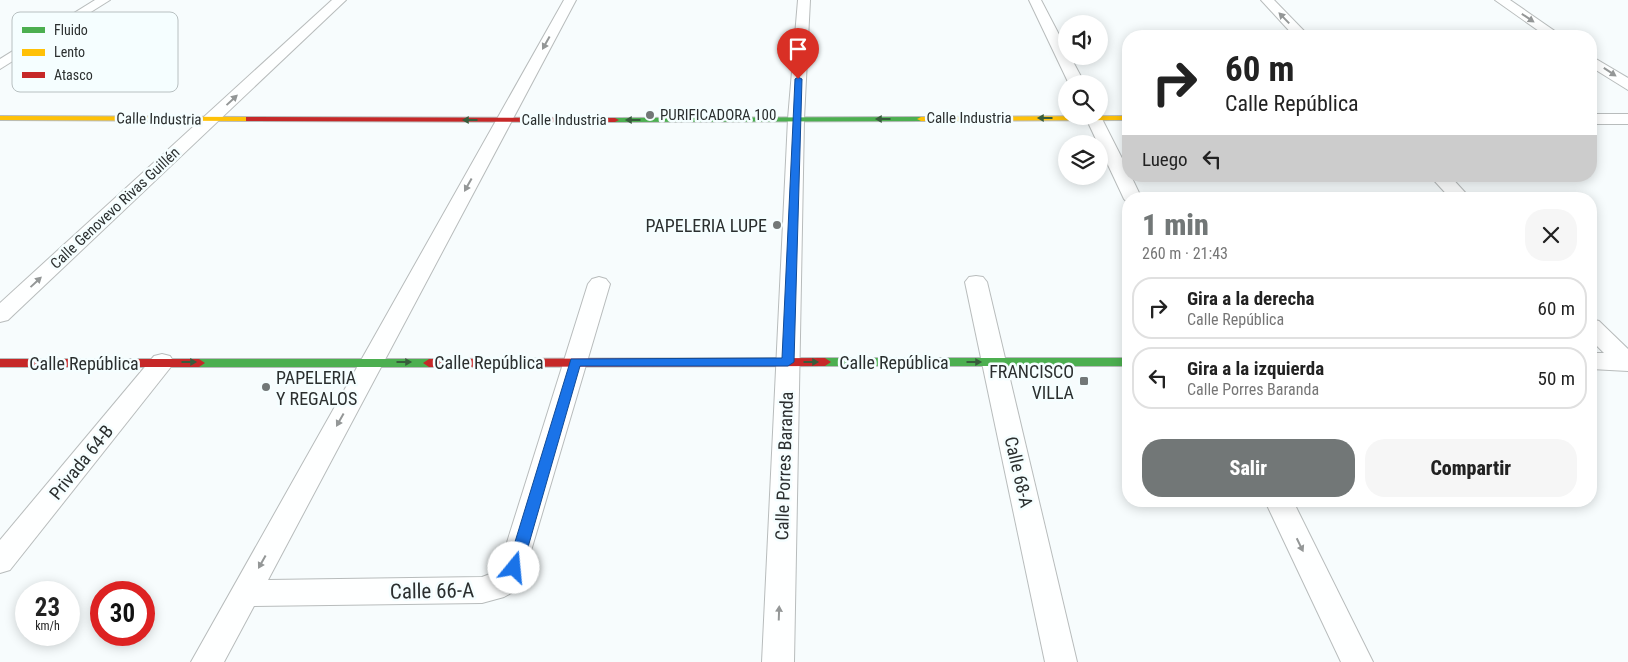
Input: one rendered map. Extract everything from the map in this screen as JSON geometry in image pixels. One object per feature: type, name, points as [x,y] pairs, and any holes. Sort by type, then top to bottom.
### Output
[{"type":"street","points":[[85,12],[104,0]]},
{"type":"street","name":"Calle Genovevo Rivas Guillén","points":[[0,315],[340,0]]},
{"type":"street","points":[[207,662],[570,0]]},
{"type":"street","name":"Calle Porres Baranda","points":[[778,662],[796,119],[804,0]]},
{"type":"street","points":[[1035,0],[1072,75]]},
{"type":"street","points":[[1267,0],[1296,30]]},
{"type":"street","points":[[1501,0],[1546,30]]},
{"type":"street","points":[[0,65],[12,58]]},
{"type":"street","points":[[1597,64],[1628,85]]},
{"type":"street","name":"Calle Industria","points":[[0,118],[504,120],[1058,117]]},
{"type":"street","name":"Calle Industria","points":[[1108,117],[1122,118]]},
{"type":"street","points":[[1597,119],[1628,119]]},
{"type":"street","points":[[1097,125],[1122,176]]},
{"type":"street","points":[[1446,182],[1455,192]]},
{"type":"street","name":"Calle 68-A","points":[[976,282],[1061,662]]},
{"type":"street","name":"Calle 66-A","points":[[245,593],[482,590],[505,584],[512,575],[599,284]]},
{"type":"street","points":[[1597,332],[1627,362]]},
{"type":"street","points":[[1597,361],[1627,362]]},
{"type":"street","name":"Privada 64-B","points":[[0,561],[162,362]]},
{"type":"street","name":"Calle República","points":[[0,363],[1122,362]]},
{"type":"street","points":[[1282,507],[1357,662]]},
{"type":"traffic: fast","points":[[615,120],[921,119]]},
{"type":"traffic: fast","points":[[825,362],[1122,362]]},
{"type":"traffic: fast","points":[[199,363],[429,363]]},
{"type":"traffic: slow","points":[[0,118],[249,119]]},
{"type":"traffic: slow","points":[[921,119],[1122,118]]},
{"type":"traffic: jam","points":[[249,119],[615,120]]},
{"type":"traffic: jam","points":[[429,363],[825,362]]},
{"type":"traffic: jam","points":[[0,363],[199,363]]},
{"type":"place","name":"PURIFICADORA 100","points":[[650,115]]},
{"type":"place","name":"PAPELERIA LUPE","points":[[777,225]]},
{"type":"place","name":"FRANCISCO VILLA","points":[[1084,381]]},
{"type":"place","name":"PAPELERIA Y REGALOS","points":[[266,387]]},
{"type":"route","points":[[514,568],[575,362],[788,362],[798,79]]}]
